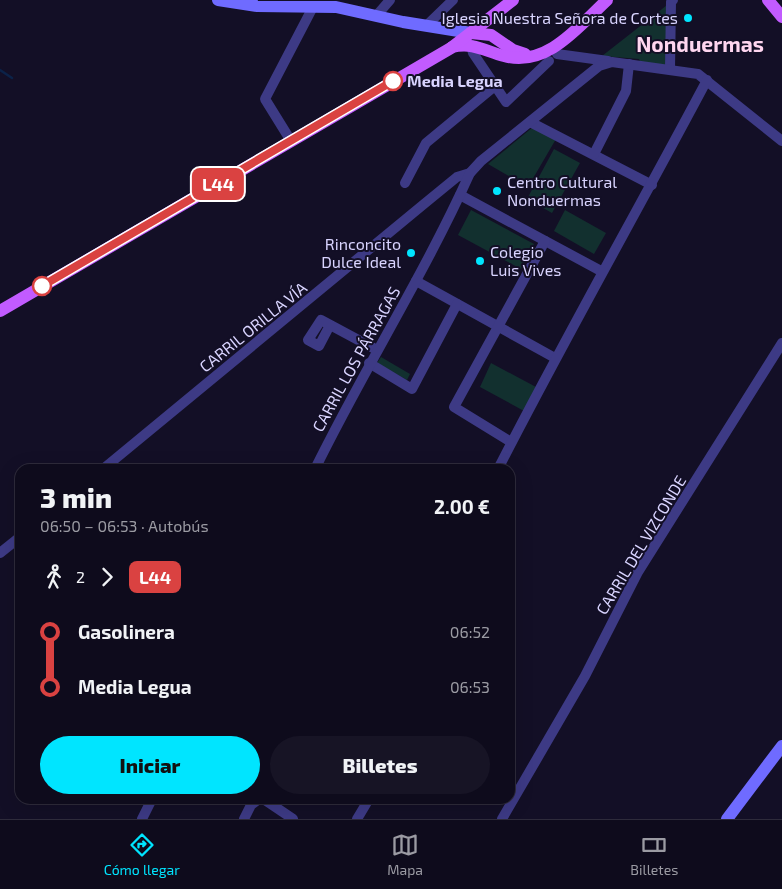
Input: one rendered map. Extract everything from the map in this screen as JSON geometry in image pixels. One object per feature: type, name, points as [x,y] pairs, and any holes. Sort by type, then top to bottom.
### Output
[{"type":"main road","points":[[218,0],[257,6],[313,7],[340,4],[426,25],[471,39],[485,49],[513,58],[548,56],[607,0]]},
{"type":"main road","points":[[471,39],[500,10],[513,0]]},
{"type":"main road","points":[[768,0],[782,17]]},
{"type":"main road","points":[[496,37],[494,25],[500,10]]},
{"type":"main road","points":[[0,311],[451,48],[471,39],[496,37],[513,50],[548,56]]},
{"type":"main road","points":[[728,819],[782,746]]},
{"type":"street","points":[[377,14],[390,0]]},
{"type":"street","points":[[426,25],[452,0]]},
{"type":"street","points":[[670,69],[670,2],[673,0]]},
{"type":"street","points":[[290,141],[265,99],[313,7]]},
{"type":"street","points":[[485,49],[494,46],[496,37]]},
{"type":"street","points":[[471,39],[473,53],[506,102],[548,56],[670,69],[692,72],[707,80],[781,139]]},
{"type":"street","name":"CARRIL LOS PÁRRAGAS","points":[[318,464],[369,363],[416,281],[470,173],[481,161],[599,66],[612,62]]},
{"type":"street","points":[[594,154],[626,91],[629,64]]},
{"type":"street","points":[[500,464],[555,358],[652,184],[707,80]]},
{"type":"street","points":[[405,183],[426,143],[494,86]]},
{"type":"street","points":[[530,122],[652,184]]},
{"type":"street","name":"CARRIL ORILLA VÍA","points":[[109,464],[457,177],[470,173]]},
{"type":"street","points":[[460,195],[602,271]]},
{"type":"street","points":[[511,442],[454,407],[545,241]]},
{"type":"street","points":[[416,281],[555,358]]},
{"type":"street","points":[[369,363],[412,389],[457,304]]},
{"type":"street","points":[[330,325],[376,350]]},
{"type":"street","name":"CARRIL DEL VIZCONDE","points":[[515,797],[585,676],[638,572],[782,343]]},
{"type":"street","points":[[0,554],[15,541]]},
{"type":"street","points":[[142,819],[150,804]]},
{"type":"street","points":[[244,819],[252,804]]},
{"type":"street","points":[[271,804],[293,819]]},
{"type":"street","points":[[358,819],[366,804]]},
{"type":"street","name":"CARRIL DEL VIZCONDE","points":[[502,819],[511,804]]},
{"type":"green space","points":[[671,2],[670,69],[642,66],[639,59],[602,56]]},
{"type":"green space","points":[[533,127],[556,139],[528,187],[488,164]]},
{"type":"green space","points":[[554,149],[580,163],[552,213],[527,199]]},
{"type":"green space","points":[[471,210],[534,244],[521,269],[458,235]]},
{"type":"green space","points":[[565,210],[606,233],[594,254],[554,231]]},
{"type":"green space","points":[[381,357],[410,374],[407,380],[377,363]]},
{"type":"green space","points":[[491,363],[536,387],[524,411],[480,387]]},
{"type":"waterway","points":[[0,70],[12,78]]},
{"type":"bus line","name":"L44","points":[[42,286],[393,81]]},
{"type":"place","name":"Iglesia Nuestra Señora de Cortes","points":[[688,18]]},
{"type":"place","name":"Media Legua","points":[[393,81]]},
{"type":"place","name":"Centro Cultural Nonduermas","points":[[497,191]]},
{"type":"place","name":"Rinconcito Dulce Ideal","points":[[411,253]]},
{"type":"place","name":"Colegio Luis Vives","points":[[480,261]]},
{"type":"district","name":"Nonduermas","points":[[700,45]]}]
